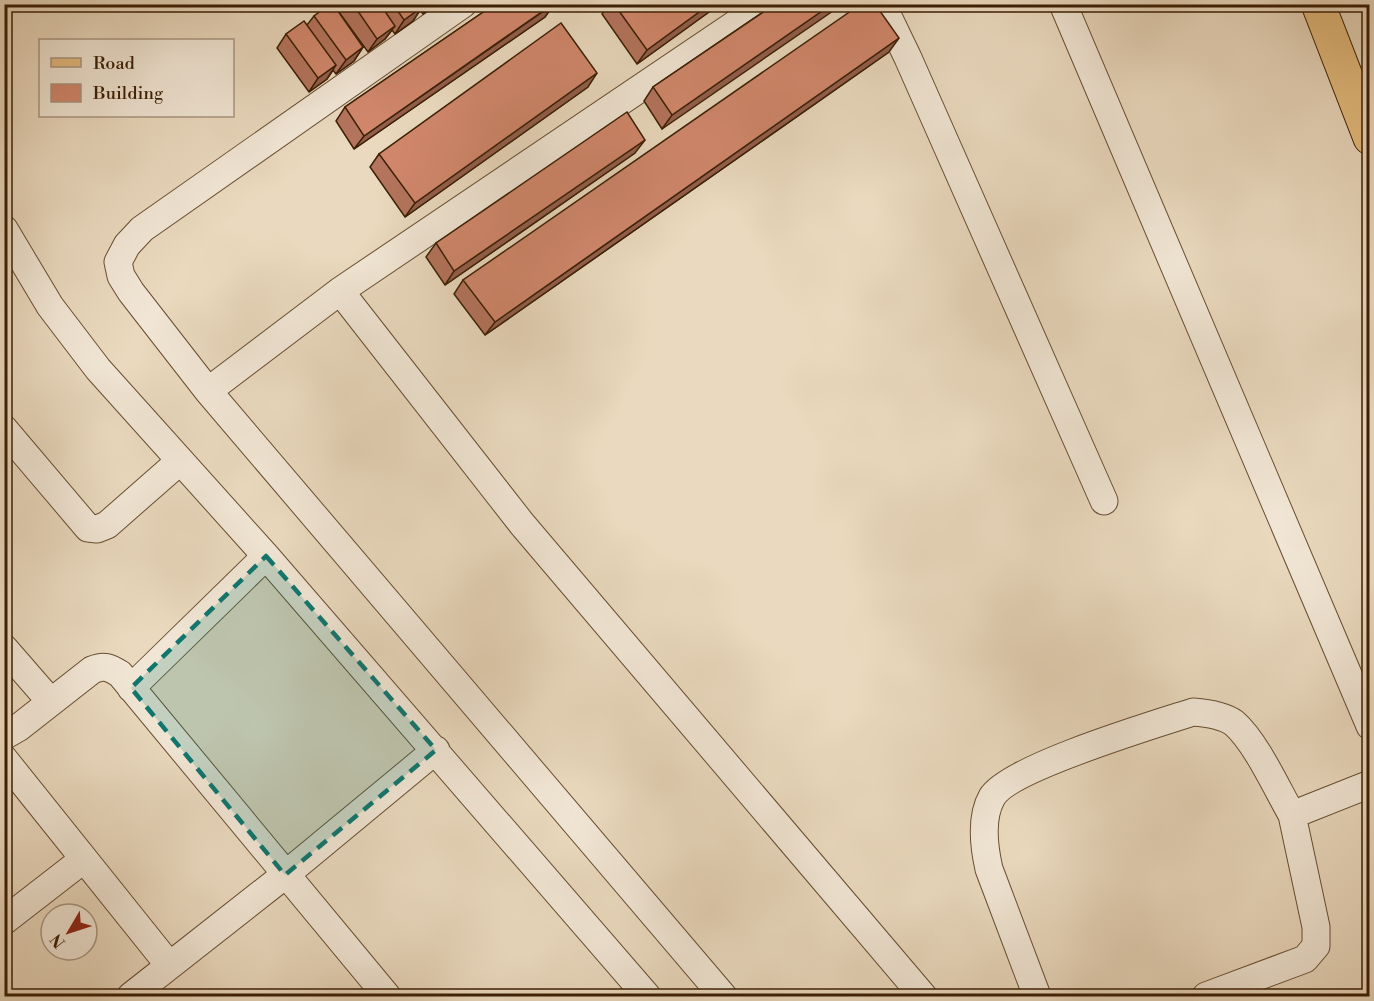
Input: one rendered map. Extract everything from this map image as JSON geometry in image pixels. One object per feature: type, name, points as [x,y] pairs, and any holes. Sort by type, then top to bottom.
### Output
[{"type":"main road","points":[[1318,4],[1370,138]]},
{"type":"street","points":[[463,4],[142,229],[127,245],[118,262],[122,276],[131,292],[208,391],[723,996]]},
{"type":"street","points":[[208,391],[340,291],[765,4]]},
{"type":"street","points":[[882,4],[1104,501]]},
{"type":"street","points":[[1063,4],[1370,726]]},
{"type":"street","points":[[4,230],[50,306],[75,341],[436,750],[648,996]]},
{"type":"street","points":[[340,291],[522,524],[923,996]]},
{"type":"street","points":[[4,429],[88,528],[97,529],[107,525],[180,461]]},
{"type":"street","points":[[131,688],[266,556]]},
{"type":"street","points":[[4,648],[51,702]]},
{"type":"street","points":[[4,736],[18,728],[92,670],[102,666],[111,668],[131,688],[387,996]]},
{"type":"street","points":[[1037,996],[989,869],[985,851],[986,815],[993,796],[1008,783],[1075,752],[1193,712],[1212,714],[1232,722],[1251,744],[1292,815],[1316,927],[1316,946],[1305,959],[1206,996]]},
{"type":"street","points":[[130,996],[285,875],[436,750]]},
{"type":"street","points":[[4,759],[169,965]]},
{"type":"street","points":[[1292,815],[1370,784]]},
{"type":"street","points":[[4,921],[84,859]]},
{"type":"highlighted area","points":[[266,556],[436,750],[285,875],[131,688]]},
{"type":"building","points":[[333,4],[363,47],[346,60],[314,16]]},
{"type":"building","points":[[353,4],[380,4],[395,26],[377,39]]},
{"type":"building","points":[[393,4],[420,4],[422,7],[404,20]]},
{"type":"building","points":[[495,4],[553,4],[364,136],[345,107]]},
{"type":"building","points":[[614,4],[710,4],[647,50]]},
{"type":"building","points":[[775,4],[832,4],[672,115],[653,87]]},
{"type":"building","points":[[861,4],[875,4],[899,38],[495,322],[463,280]]},
{"type":"building","points":[[304,21],[336,65],[318,78],[286,34]]},
{"type":"building","points":[[561,23],[597,73],[415,203],[379,154]]},
{"type":"building","points":[[627,112],[645,140],[454,271],[436,243]]}]
